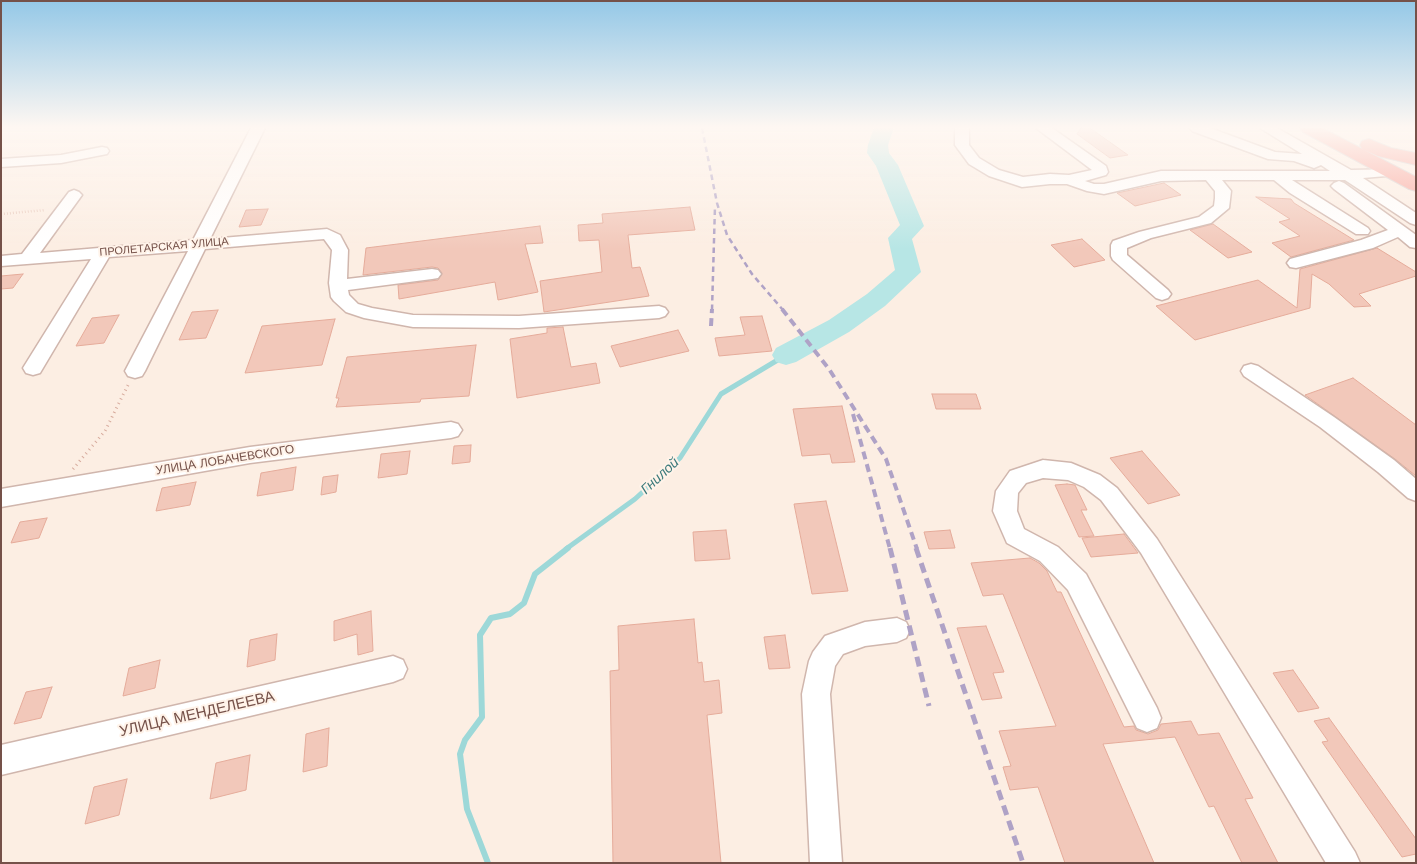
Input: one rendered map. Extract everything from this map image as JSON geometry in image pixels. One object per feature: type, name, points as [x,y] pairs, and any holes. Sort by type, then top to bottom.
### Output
[{"type":"highway","points":[[1386,168],[1416,184]]},
{"type":"highway","points":[[1401,168],[1416,176]]},
{"type":"street","points":[[135,371],[237,168]]},
{"type":"street","points":[[986,168],[994,173],[1022,182],[1050,179],[1069,180],[1092,188],[1104,189],[1161,176],[1348,175],[1393,172]]},
{"type":"street","points":[[1069,180],[1101,172],[1101,168]]},
{"type":"street","points":[[1329,168],[1348,175]]},
{"type":"street","points":[[1336,168],[1416,220]]},
{"type":"street","points":[[1276,174],[1295,190],[1362,230]]},
{"type":"street","points":[[1162,294],[1119,256],[1119,245],[1145,235],[1205,220],[1222,208],[1223,192],[1210,175]]},
{"type":"street","points":[[1324,175],[1416,244]]},
{"type":"street","points":[[27,259],[74,195]]},
{"type":"street","points":[[1296,263],[1367,244],[1390,234],[1400,232]]},
{"type":"street","name":"ПРОЛЕТАРСКАЯ УЛИЦА","points":[[1,261],[327,234],[334,239],[340,250],[338,283]]},
{"type":"street","points":[[34,368],[103,253]]},
{"type":"street","points":[[432,274],[353,286],[338,283],[340,297],[352,308],[370,314],[413,321],[520,322],[659,312]]},
{"type":"street","points":[[1252,371],[1327,422],[1386,466],[1416,492]]},
{"type":"street","name":"УЛИЦА ЛОБАЧЕВСКОГО","points":[[1,498],[250,455],[451,430]]},
{"type":"street","points":[[1147,718],[1077,582],[1049,554],[1015,536],[1004,511],[1007,491],[1018,476],[1043,469],[1071,472],[1092,481],[1108,494],[1149,546],[1344,863]]},
{"type":"street","points":[[826,863],[816,694],[822,661],[834,645],[865,634],[898,630]]},
{"type":"street","name":"УЛИЦА МЕНДЕЛЕЕВА","points":[[1,760],[393,669]]},
{"type":"path","points":[[1,214],[63,209]]},
{"type":"path","points":[[60,488],[71,471],[104,431],[135,371]]},
{"type":"building","points":[[1164,183],[1181,195],[1135,206],[1117,193]]},
{"type":"building","points":[[1256,197],[1291,199],[1294,203],[1354,240],[1291,257],[1272,243],[1300,236],[1279,222],[1290,219]]},
{"type":"building","points":[[690,207],[695,230],[628,235],[632,268],[640,267],[649,296],[544,312],[540,281],[602,272],[599,240],[579,241],[578,225],[603,223],[602,214]]},
{"type":"building","points":[[268,209],[261,225],[239,227],[246,210]]},
{"type":"building","points":[[1213,224],[1252,252],[1228,258],[1190,230]]},
{"type":"building","points":[[540,226],[543,243],[525,244],[538,292],[498,300],[495,282],[399,299],[398,285],[438,280],[442,273],[438,268],[432,267],[363,275],[366,248]]},
{"type":"building","points":[[1082,239],[1105,260],[1074,267],[1051,245]]},
{"type":"building","points":[[1377,248],[1416,272],[1416,276],[1359,294],[1371,306],[1354,307],[1329,284],[1312,274],[1310,308],[1195,340],[1156,306],[1258,280],[1297,308],[1300,269]]},
{"type":"building","points":[[23,274],[13,288],[1,289],[1,276]]},
{"type":"building","points":[[218,310],[206,338],[179,340],[192,312]]},
{"type":"building","points":[[119,315],[104,343],[76,346],[92,318]]},
{"type":"building","points":[[762,316],[772,351],[719,356],[715,338],[745,335],[740,317]]},
{"type":"building","points":[[335,319],[322,365],[245,373],[262,326]]},
{"type":"building","points":[[563,327],[571,367],[596,363],[600,383],[517,398],[510,339],[547,333],[547,328]]},
{"type":"building","points":[[678,330],[689,351],[620,367],[611,346]]},
{"type":"building","points":[[476,345],[469,396],[421,399],[420,402],[336,407],[339,398],[336,398],[347,357]]},
{"type":"building","points":[[1353,378],[1416,425],[1416,476],[1305,395]]},
{"type":"building","points":[[932,394],[976,394],[981,409],[936,409]]},
{"type":"building","points":[[842,406],[855,462],[832,463],[830,454],[802,456],[793,409]]},
{"type":"building","points":[[471,445],[470,462],[452,464],[454,446]]},
{"type":"building","points":[[410,451],[407,474],[378,478],[381,454]]},
{"type":"building","points":[[1142,451],[1180,495],[1148,504],[1110,458]]},
{"type":"building","points":[[296,467],[293,490],[257,496],[261,473]]},
{"type":"building","points":[[338,475],[336,492],[321,495],[323,477]]},
{"type":"building","points":[[196,482],[190,505],[156,511],[162,488]]},
{"type":"building","points":[[1055,485],[1075,485],[1087,510],[1081,510],[1094,536],[1079,537]]},
{"type":"building","points":[[826,501],[848,591],[812,594],[794,504]]},
{"type":"building","points":[[47,518],[39,538],[11,543],[20,522]]},
{"type":"building","points":[[726,530],[730,559],[695,561],[693,532]]},
{"type":"building","points":[[950,530],[955,548],[929,549],[924,532]]},
{"type":"building","points":[[1124,534],[1138,553],[1091,557],[1082,538]]},
{"type":"building","points":[[1030,558],[1047,571],[1057,592],[1061,592],[1124,727],[1134,726],[1136,730],[1148,734],[1158,730],[1161,724],[1191,721],[1198,735],[1219,733],[1253,798],[1245,799],[1278,863],[1242,863],[1214,806],[1209,807],[1175,737],[1103,744],[1154,863],[1065,863],[1038,787],[1010,790],[1003,767],[1011,766],[999,731],[1056,726],[1003,594],[983,596],[971,563]]},
{"type":"building","points":[[371,611],[373,651],[358,655],[357,634],[334,641],[334,621]]},
{"type":"building","points":[[694,619],[698,663],[702,662],[704,682],[719,680],[722,713],[707,715],[721,863],[613,863],[610,671],[619,670],[618,626]]},
{"type":"building","points":[[986,626],[1004,672],[993,673],[1002,698],[982,700],[957,628]]},
{"type":"building","points":[[277,634],[275,660],[247,667],[250,640]]},
{"type":"building","points":[[785,635],[790,668],[769,669],[764,637]]},
{"type":"building","points":[[160,660],[155,688],[123,696],[129,668]]},
{"type":"building","points":[[1293,670],[1319,708],[1298,712],[1273,673]]},
{"type":"building","points":[[52,687],[41,718],[14,724],[26,692]]},
{"type":"building","points":[[1329,718],[1416,839],[1416,854],[1402,857],[1322,742],[1328,741],[1314,721]]},
{"type":"building","points":[[329,728],[327,766],[303,772],[306,734]]},
{"type":"building","points":[[250,755],[246,790],[210,799],[216,763]]},
{"type":"building","points":[[127,779],[119,815],[85,824],[94,787]]},
{"type":"waterway","name":"Гнилой","points":[[786,355],[839,326],[876,300],[908,272],[900,238],[912,226],[888,168]]},
{"type":"waterway","name":"Гнилой","points":[[566,549],[635,499],[680,458],[721,394],[786,355]]},
{"type":"waterway","name":"Гнилой","points":[[488,863],[467,809],[460,754],[465,740],[482,717],[480,635],[491,618],[510,614],[524,603],[535,574],[568,548]]},
{"type":"railway","points":[[710,168],[717,203],[727,235],[752,274],[783,310]]},
{"type":"railway","points":[[712,310],[715,206]]},
{"type":"railway","points":[[711,326],[712,309]]},
{"type":"railway","points":[[782,309],[829,369],[886,459],[917,549]]},
{"type":"railway","points":[[853,414],[890,549]]},
{"type":"railway","points":[[890,548],[929,706]]},
{"type":"railway","points":[[916,548],[1023,863]]}]
